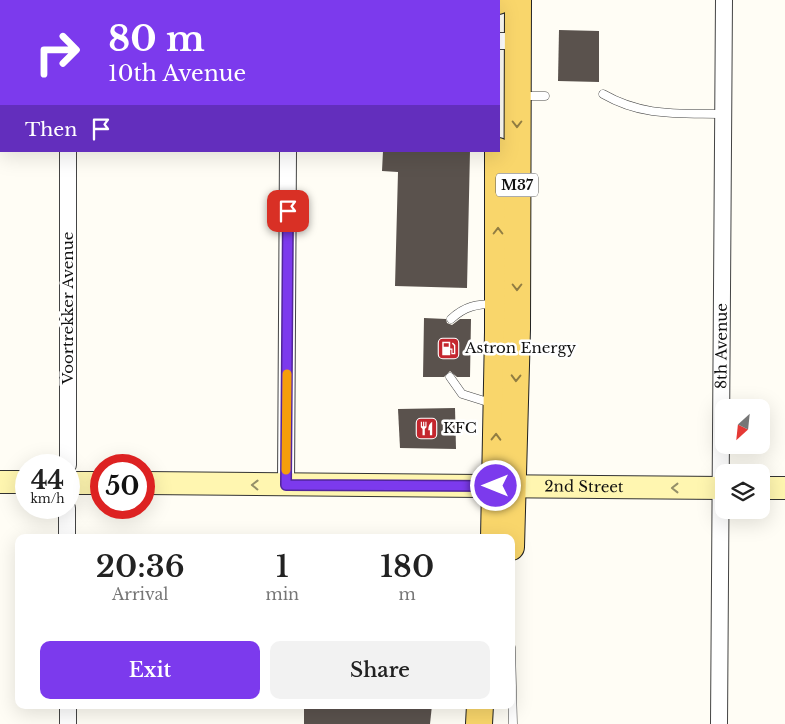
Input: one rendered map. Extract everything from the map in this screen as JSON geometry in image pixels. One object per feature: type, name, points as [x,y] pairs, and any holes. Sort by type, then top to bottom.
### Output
[{"type":"main road","name":"M37","points":[[510,534],[505,486],[506,405],[518,96],[508,41],[518,0]]},
{"type":"main road","name":"M37","points":[[498,152],[498,303],[506,405]]},
{"type":"main road","points":[[0,482],[15,482]]},
{"type":"main road","name":"2nd Street","points":[[155,483],[715,488]]},
{"type":"main road","name":"M37","points":[[495,534],[505,486]]},
{"type":"main road","points":[[770,488],[785,488]]},
{"type":"main road","points":[[479,724],[480,709]]},
{"type":"street","name":"8th Avenue","points":[[722,464],[724,0]]},
{"type":"street","name":"Voortrekker Avenue","points":[[68,152],[68,454]]},
{"type":"street","points":[[286,485],[288,152]]},
{"type":"street","points":[[67,534],[68,519]]},
{"type":"street","name":"8th Avenue","points":[[718,724],[721,519]]},
{"type":"street","points":[[68,709],[68,724]]},
{"type":"lane","points":[[603,94],[618,103],[642,110],[723,114]]},
{"type":"lane","points":[[518,96],[545,96]]},
{"type":"lane","points":[[452,319],[460,310],[475,304],[498,303]]},
{"type":"lane","points":[[450,377],[462,394],[506,405]]},
{"type":"lane","points":[[513,709],[513,724]]},
{"type":"building","points":[[559,30],[599,31],[599,82],[558,81]]},
{"type":"building","points":[[383,152],[470,152],[467,288],[395,286],[398,172],[382,171]]},
{"type":"building","points":[[424,318],[446,319],[447,323],[452,325],[460,319],[471,319],[470,377],[457,377],[450,371],[444,377],[423,377]]},
{"type":"building","name":"KFC","points":[[455,408],[456,449],[400,448],[398,409]]},
{"type":"building","points":[[304,709],[432,709],[430,724],[304,724]]},
{"type":"slow traffic","points":[[286,470],[287,374]]},
{"type":"place","name":"Astron Energy","points":[[449,348]]},
{"type":"place","name":"KFC","points":[[427,428]]},
{"type":"route","points":[[288,211],[286,485],[496,486]]}]
